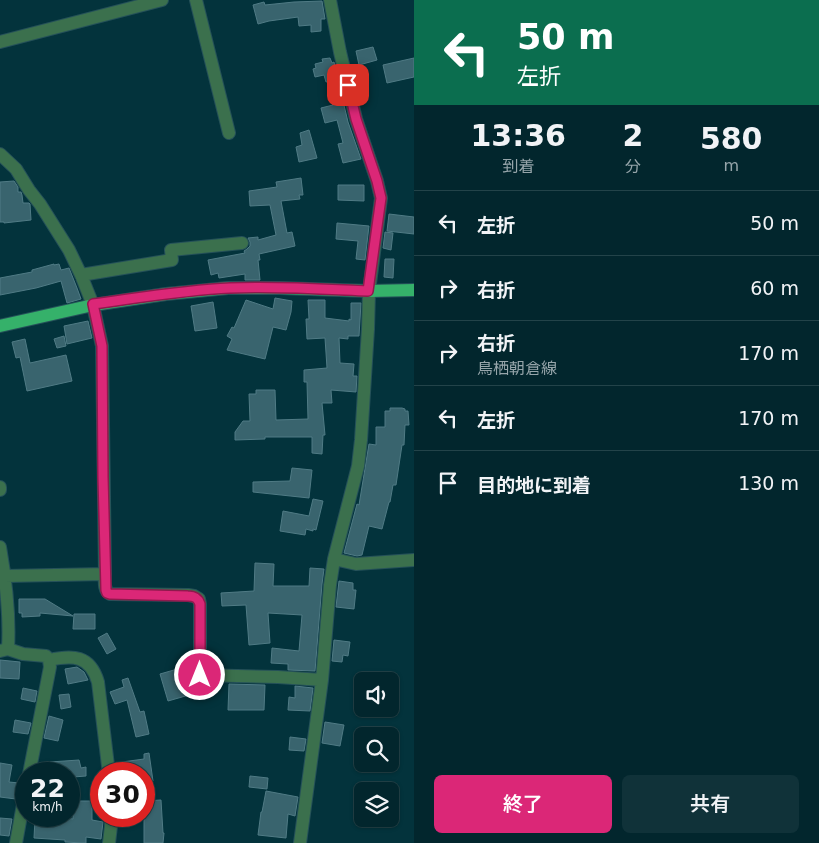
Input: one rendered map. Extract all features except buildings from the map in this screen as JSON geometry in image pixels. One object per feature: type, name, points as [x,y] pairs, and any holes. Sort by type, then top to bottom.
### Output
[{"type":"main road","points":[[0,326],[93,304],[228,288],[414,290]]},
{"type":"street","points":[[0,42],[162,0]]},
{"type":"street","points":[[196,0],[229,134]]},
{"type":"street","points":[[300,843],[322,680],[334,559],[358,466],[368,329],[368,291],[381,198],[356,119],[330,0]]},
{"type":"street","points":[[0,154],[16,169],[40,204],[82,275],[93,304],[102,346],[105,574],[107,593],[194,596],[198,599],[200,604],[200,675],[322,680]]},
{"type":"street","points":[[82,275],[172,260],[171,250],[242,242]]},
{"type":"street","points":[[0,547],[5,576],[9,630],[4,650],[46,656],[49,660],[50,667],[31,762]]},
{"type":"street","points":[[334,559],[356,564],[414,560]]},
{"type":"street","points":[[5,576],[105,574]]},
{"type":"street","points":[[49,660],[64,656],[76,658],[89,664],[95,672],[98,682],[108,762]]},
{"type":"street","points":[[16,843],[19,827]]},
{"type":"street","points":[[109,843],[111,827]]},
{"type":"route","points":[[200,675],[200,604],[198,599],[194,596],[110,594],[106,590],[102,346],[93,304],[228,288],[255,287],[368,291],[381,198],[356,119],[348,85]]}]
